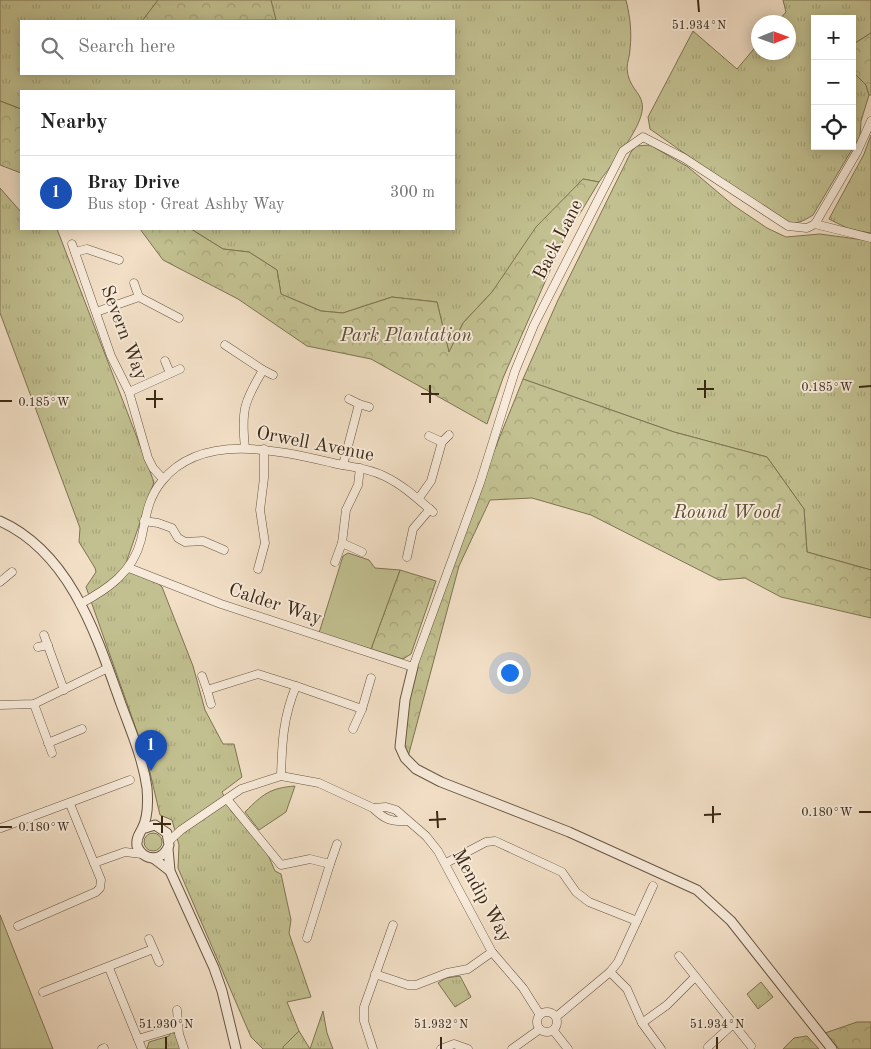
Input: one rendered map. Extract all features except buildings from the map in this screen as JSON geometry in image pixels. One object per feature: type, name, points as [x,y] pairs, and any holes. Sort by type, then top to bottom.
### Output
[{"type":"street","points":[[871,121],[857,152],[816,224],[871,238]]},
{"type":"street","name":"Back Lane","points":[[413,667],[480,483],[515,371],[534,325],[623,151],[642,137],[684,158],[788,226],[807,228],[816,224]]},
{"type":"street","name":"Severn Way","points":[[119,260],[87,249],[73,248],[115,367],[129,392],[148,458],[153,468],[163,479]]},
{"type":"street","points":[[134,283],[139,297],[179,318]]},
{"type":"street","points":[[96,312],[139,297]]},
{"type":"street","points":[[225,345],[273,375]]},
{"type":"street","points":[[165,361],[170,373]]},
{"type":"street","points":[[129,392],[180,369]]},
{"type":"street","points":[[245,448],[243,420],[245,404],[263,370]]},
{"type":"street","points":[[349,399],[369,407]]},
{"type":"street","points":[[343,465],[359,404]]},
{"type":"street","points":[[419,498],[431,481],[442,442],[449,435]]},
{"type":"street","points":[[429,436],[442,442]]},
{"type":"street","name":"Orwell Avenue","points":[[80,604],[115,583],[128,568],[138,548],[152,495],[163,479],[177,467],[191,459],[245,448],[264,448],[360,468],[384,476],[419,498],[431,510],[413,529],[407,558]]},
{"type":"street","points":[[258,569],[265,543],[260,510],[264,448]]},
{"type":"street","points":[[335,562],[342,543],[346,510],[358,485],[360,468]]},
{"type":"street","points":[[0,521],[32,541],[51,560],[65,578],[80,604],[108,668],[142,765],[147,809],[154,825],[164,830],[181,830]]},
{"type":"street","points":[[144,521],[172,528],[178,538],[185,542],[203,541],[224,550]]},
{"type":"street","points":[[342,543],[362,552]]},
{"type":"street","name":"Calder Way","points":[[128,568],[221,604],[413,667]]},
{"type":"street","points":[[0,582],[12,572]]},
{"type":"street","points":[[44,635],[64,690]]},
{"type":"street","points":[[38,647],[48,645]]},
{"type":"street","points":[[413,667],[405,700],[400,747],[405,758],[416,769],[441,782],[569,832],[697,890],[731,922],[832,1049]]},
{"type":"street","points":[[0,705],[34,704],[108,668]]},
{"type":"street","points":[[207,690],[258,674],[362,709]]},
{"type":"street","points":[[202,676],[211,704]]},
{"type":"street","points":[[353,729],[372,678]]},
{"type":"street","points":[[281,776],[282,734],[288,705],[296,686]]},
{"type":"street","points":[[34,704],[52,753]]},
{"type":"street","points":[[48,743],[82,729]]},
{"type":"street","points":[[153,858],[162,856],[168,845],[181,830],[241,789],[281,776],[319,783],[373,808],[382,817],[389,820],[406,821]]},
{"type":"street","points":[[1,828],[70,804],[130,780]]},
{"type":"street","points":[[227,799],[281,865],[310,859],[330,864]]},
{"type":"street","points":[[18,926],[98,890],[101,880],[70,804]]},
{"type":"street","name":"Mendip Way","points":[[373,808],[386,807],[396,810],[406,821],[426,836],[446,863],[492,952],[523,988],[540,1015]]},
{"type":"street","points":[[142,854],[136,843],[147,809]]},
{"type":"street","points":[[142,829],[154,825]]},
{"type":"street","points":[[164,830],[168,845],[170,872],[214,968],[230,1018],[234,1048]]},
{"type":"street","points":[[446,863],[486,842],[495,841],[562,872],[576,892],[590,902],[638,921]]},
{"type":"street","points":[[125,852],[127,848],[136,843]]},
{"type":"street","points":[[307,938],[337,844]]},
{"type":"street","points":[[94,863],[125,852],[142,854],[153,858],[170,872]]},
{"type":"street","points":[[556,1017],[610,972],[625,951],[653,886]]},
{"type":"street","points":[[373,1049],[364,1011],[393,925]]},
{"type":"street","points":[[149,939],[159,962]]},
{"type":"street","points":[[43,992],[109,968],[153,949]]},
{"type":"street","points":[[375,974],[408,985],[416,985],[447,973],[464,970],[492,952]]},
{"type":"street","points":[[679,956],[732,1025],[751,1046]]},
{"type":"street","points":[[109,968],[142,1049]]},
{"type":"street","points":[[610,972],[627,989],[642,1023],[661,1049]]},
{"type":"street","points":[[642,1023],[667,1005],[695,977]]},
{"type":"street","points":[[177,1010],[178,1027],[184,1049]]},
{"type":"street","points":[[549,1012],[556,1017],[557,1024],[553,1030],[547,1032],[540,1029],[537,1022],[540,1015],[549,1012]]},
{"type":"street","points":[[708,1047],[732,1025]]},
{"type":"street","points":[[138,1039],[178,1027]]},
{"type":"street","points":[[512,1049],[540,1029]]},
{"type":"street","points":[[553,1030],[568,1049]]},
{"type":"street","points":[[441,1049],[454,1044],[468,1049]]},
{"type":"green space","points":[[0,0],[626,0],[631,30],[627,66],[628,74],[629,80],[642,103],[639,122],[619,155],[599,182],[583,179],[492,292],[463,323],[449,353],[437,302],[392,297],[343,313],[321,311],[281,294],[277,270],[249,252],[223,249],[193,230],[455,230],[455,90],[20,90],[20,109],[0,101]]},
{"type":"green space","points":[[158,0],[271,0],[276,20],[143,20]]},
{"type":"green space","points":[[783,0],[871,0],[871,33],[856,42],[856,15],[811,15],[811,150],[852,150],[813,215],[795,223],[782,222],[650,129],[648,117],[693,31],[737,69],[751,52],[751,60],[796,60],[796,15],[783,15],[786,12]]},
{"type":"green space","points":[[871,33],[871,95],[869,95],[866,85],[856,75],[856,42]]},
{"type":"green space","points":[[856,75],[866,85],[869,95],[861,121],[860,136],[856,143]]},
{"type":"green space","points":[[0,101],[20,109],[20,173],[0,165]]},
{"type":"green space","points":[[871,135],[871,233],[851,230],[829,219],[864,154]]},
{"type":"green space","points":[[650,145],[688,167],[733,205],[767,228],[786,237],[820,234],[871,241],[871,570],[807,552],[804,509],[767,457],[674,432],[523,379],[558,300],[631,152],[636,146]]},
{"type":"green space","name":"Park Plantation","points":[[583,179],[599,182],[562,243],[503,378],[487,424],[371,359],[307,346],[238,299],[163,260],[141,230],[193,230],[223,249],[249,252],[277,270],[281,294],[321,311],[343,313],[392,297],[437,302],[449,352],[463,323],[492,292],[536,227]]},
{"type":"green space","points":[[0,188],[20,211],[20,230],[57,230],[154,482],[126,563],[143,570],[162,587],[193,666],[205,710],[223,744],[234,744],[242,777],[222,792],[231,811],[265,848],[275,871],[281,874],[291,920],[289,933],[311,997],[287,1002],[299,1031],[283,1049],[263,1049],[251,1037],[178,868],[179,845],[172,820],[160,815],[147,760],[86,587],[96,572],[95,568],[79,542],[80,528],[0,313]]},
{"type":"green space","name":"Round Wood","points":[[523,379],[674,432],[767,457],[804,509],[807,552],[871,570],[871,618],[781,597],[745,578],[719,580],[591,515],[532,498],[490,500],[459,566],[408,757],[404,733],[411,690],[426,635],[470,512]]},
{"type":"green space","points":[[348,553],[369,560],[375,568],[400,570],[371,649],[319,633],[343,556]]},
{"type":"green space","points":[[400,570],[436,581],[411,654],[403,659],[371,649]]},
{"type":"green space","points":[[295,786],[286,812],[259,830],[245,812],[267,793],[279,788]]},
{"type":"green space","points":[[153,833],[159,836],[162,842],[159,848],[153,851],[147,848],[144,842],[147,836]]},
{"type":"green space","points":[[0,915],[53,1049],[0,1049]]},
{"type":"green space","points":[[460,976],[471,997],[455,1007],[438,983],[446,978]]},
{"type":"green space","points":[[761,982],[773,997],[758,1009],[747,994]]},
{"type":"green space","points":[[323,1011],[327,1033],[333,1049],[310,1049]]},
{"type":"green space","points":[[857,1022],[871,1022],[871,1049],[839,1049],[825,1033]]},
{"type":"green space","points":[[299,1031],[310,1049],[283,1049],[283,1047]]},
{"type":"green space","points":[[171,1032],[176,1034],[180,1049],[147,1049],[149,1042],[169,1036]]},
{"type":"green space","points":[[807,1036],[819,1049],[783,1049],[794,1038]]},
{"type":"place","name":"Bray Drive","points":[[151,771]]}]
